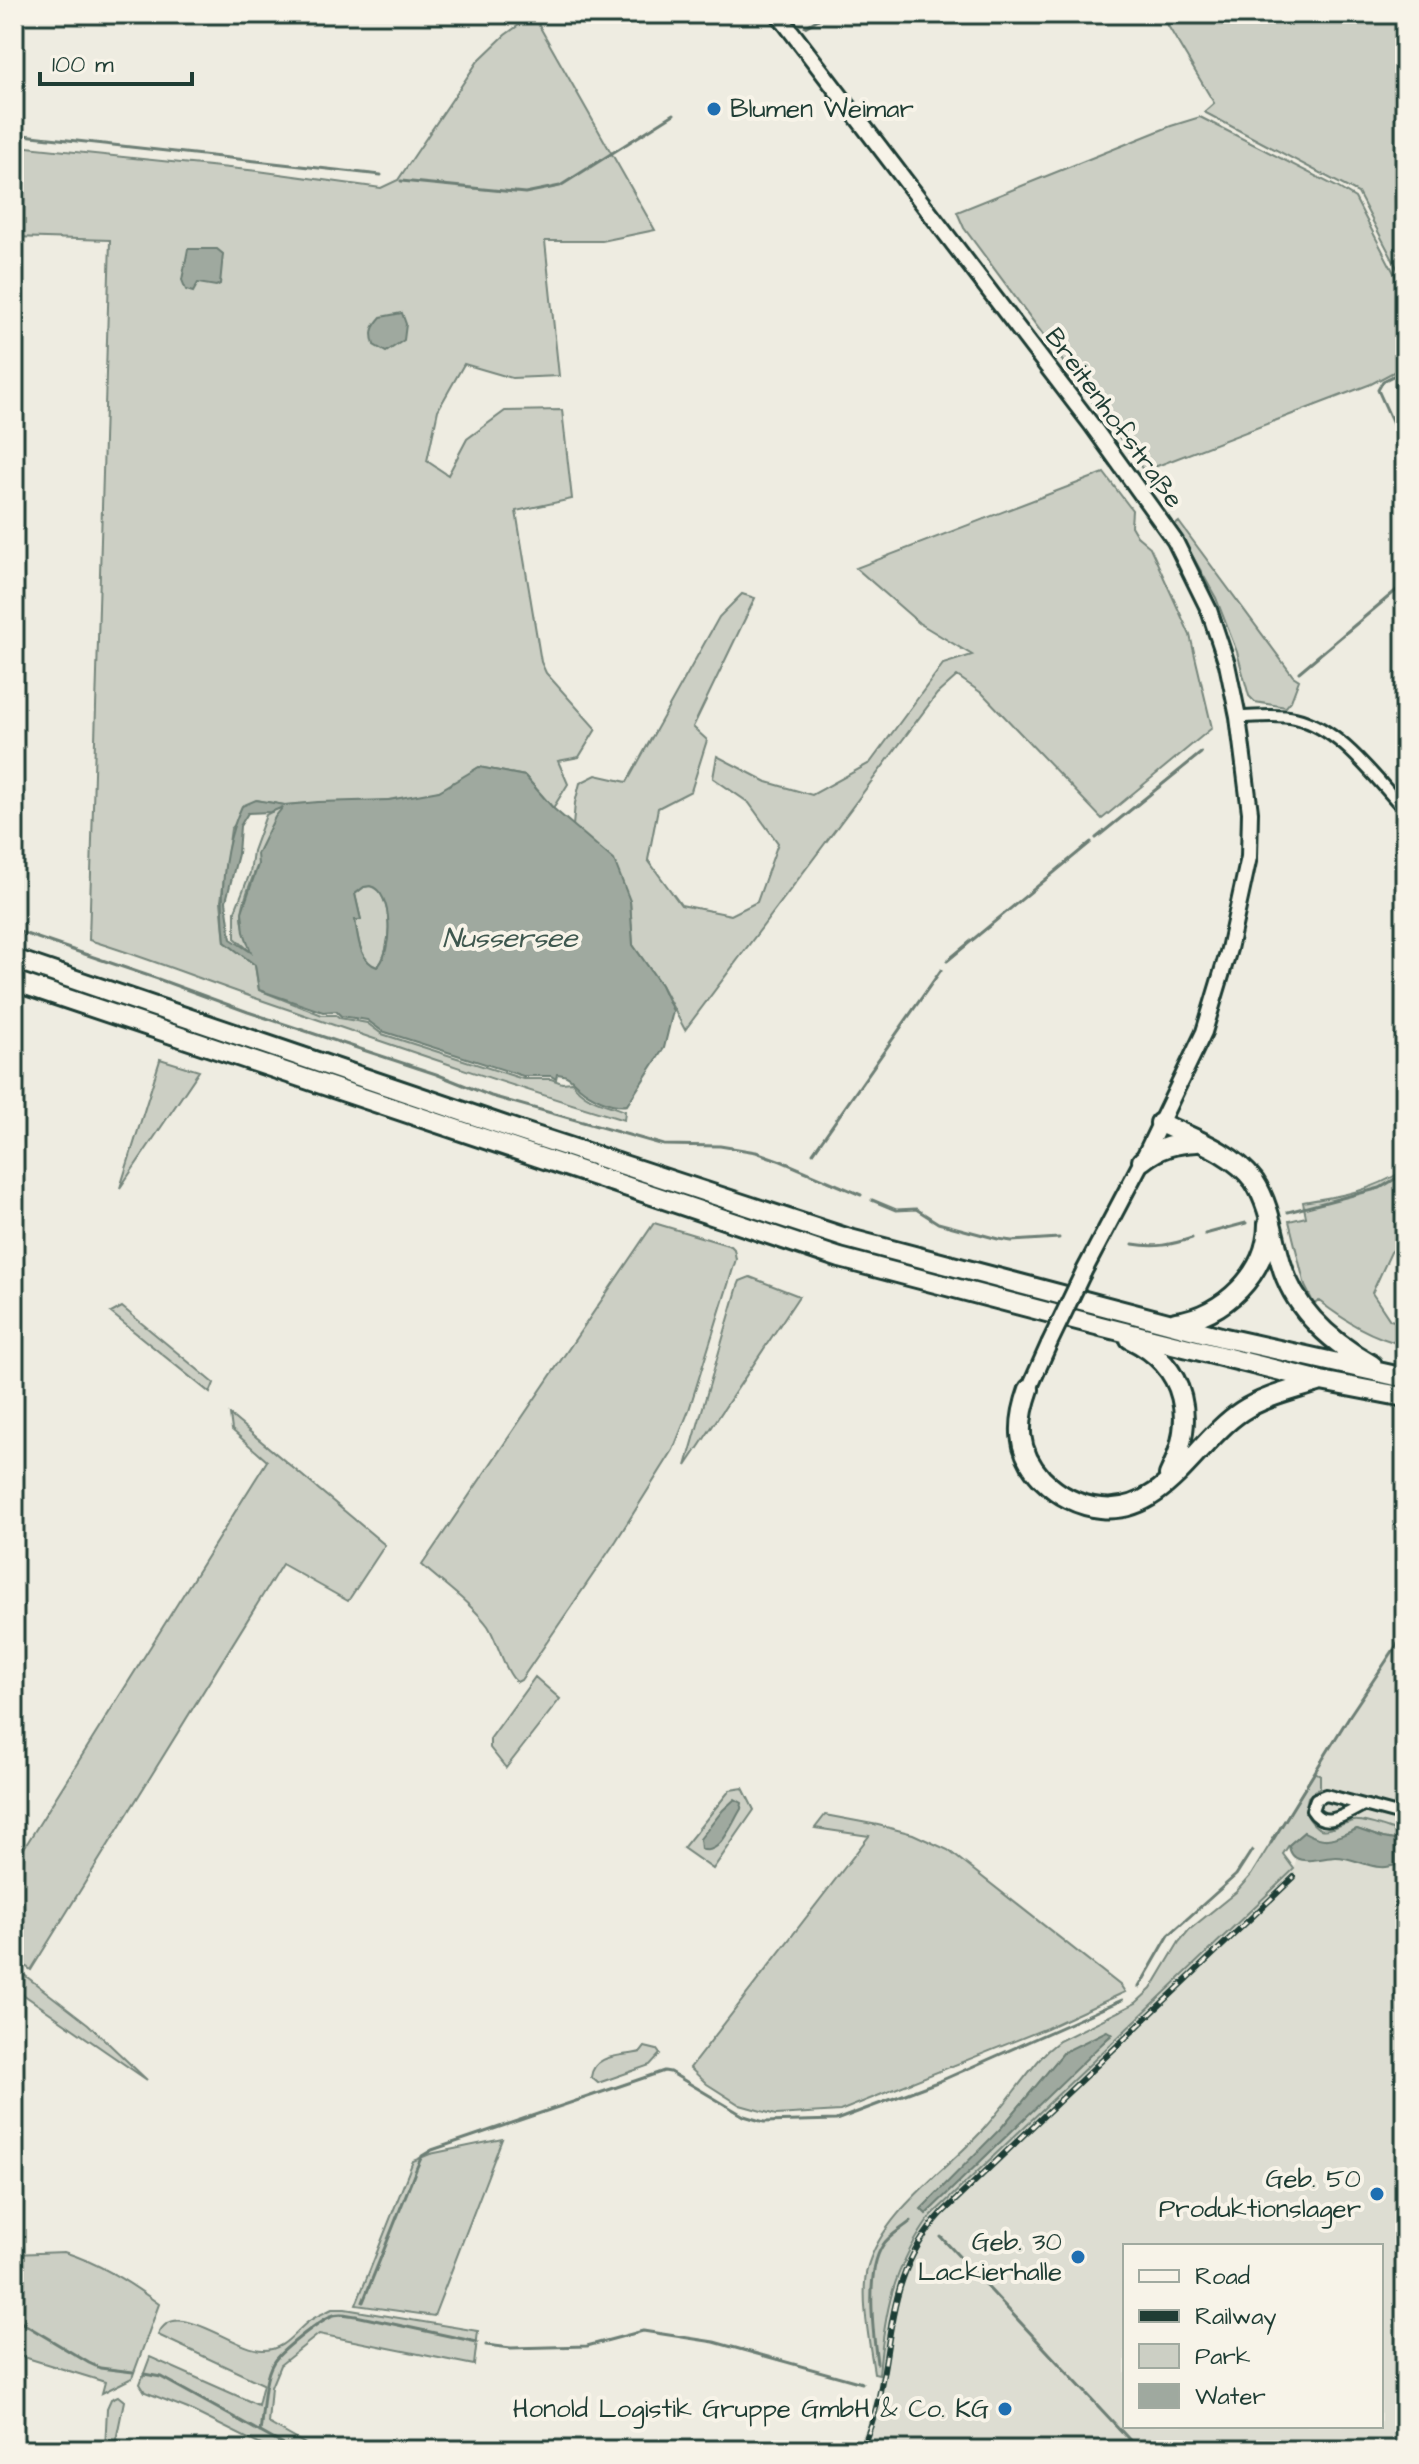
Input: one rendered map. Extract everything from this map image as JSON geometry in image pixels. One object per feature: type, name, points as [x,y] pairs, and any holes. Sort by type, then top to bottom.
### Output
[{"type":"highway","points":[[14,959],[846,1238],[1169,1323],[1397,1376]]},
{"type":"highway","points":[[14,981],[840,1258],[1321,1381],[1405,1397]]},
{"type":"highway","points":[[1160,1123],[1239,1166],[1254,1181],[1268,1213],[1282,1267],[1296,1297],[1320,1329],[1347,1351],[1397,1376]]},
{"type":"highway","points":[[1142,1161],[1168,1146],[1197,1142]]},
{"type":"highway","points":[[1169,1323],[1189,1321],[1211,1312],[1235,1295],[1257,1265],[1268,1235],[1268,1213]]},
{"type":"highway","points":[[1104,1327],[1160,1357],[1184,1400],[1185,1433],[1178,1458],[1165,1485]]},
{"type":"highway","points":[[1029,1389],[1021,1411],[1020,1431],[1032,1469],[1065,1497],[1087,1507],[1112,1509],[1136,1504],[1165,1485],[1221,1427],[1244,1410],[1321,1381]]},
{"type":"main road","name":"Breitenhofstraße","points":[[778,14],[1081,411],[1175,541],[1209,610],[1227,664],[1238,717],[1250,812],[1249,857],[1229,949],[1204,1032],[1142,1161],[1083,1273],[1029,1389]]},
{"type":"street","points":[[1238,717],[1293,717],[1315,725],[1353,754],[1405,810]]},
{"type":"street","points":[[1363,1805],[1405,1816]]},
{"type":"shaded area","points":[[1405,1637],[1405,2450],[853,2450],[865,2430],[876,2400],[884,2320],[894,2283],[920,2232],[931,2216],[1294,1869],[1315,1772],[1393,1647]]},
{"type":"green space","points":[[1161,14],[1405,14],[1405,283],[1358,193],[1204,112],[1214,103]]},
{"type":"green space","points":[[533,15],[655,230],[602,241],[545,241],[559,376],[512,378],[464,364],[438,410],[427,461],[448,475],[467,439],[505,411],[562,410],[572,499],[516,511],[541,662],[546,673],[596,729],[579,757],[558,761],[568,784],[553,808],[525,776],[479,767],[447,788],[417,796],[380,801],[285,805],[259,861],[243,906],[243,926],[252,953],[235,938],[235,911],[250,873],[253,851],[266,815],[284,805],[257,800],[231,829],[221,901],[225,942],[255,965],[259,990],[322,1015],[336,1015],[367,1023],[382,1034],[523,1079],[572,1082],[589,1097],[625,1111],[624,1120],[439,1061],[89,940],[110,240],[14,237],[14,170],[18,146],[258,171],[381,188],[398,180],[478,61],[505,35]]},
{"type":"green space","points":[[1200,117],[1355,198],[1405,294],[1405,366],[1371,384],[1144,471],[964,228],[957,212]]},
{"type":"green space","points":[[1104,473],[1132,510],[1131,526],[1150,547],[1190,635],[1212,728],[1102,819],[983,694],[957,676],[937,694],[685,1030],[661,985],[633,945],[630,901],[573,826],[580,783],[596,775],[627,782],[719,617],[742,594],[755,598],[693,727],[707,740],[691,791],[658,808],[648,860],[681,905],[731,915],[757,902],[778,843],[749,803],[713,778],[717,756],[767,782],[812,795],[870,763],[943,664],[972,655],[919,623],[856,568]]},
{"type":"green space","points":[[1179,522],[1299,680],[1286,707],[1255,702],[1249,696],[1237,652],[1216,598],[1175,525]]},
{"type":"green space","points":[[370,886],[378,890],[387,910],[386,949],[377,967],[363,954],[355,920],[361,920],[355,894]]},
{"type":"green space","points":[[160,1060],[199,1071],[120,1188]]},
{"type":"green space","points":[[1405,1170],[1405,1239],[1391,1252],[1372,1293],[1390,1320],[1405,1323],[1405,1345],[1359,1328],[1319,1301],[1314,1304],[1305,1286],[1289,1221],[1306,1217],[1303,1202],[1356,1192]]},
{"type":"green space","points":[[654,1223],[731,1246],[736,1259],[689,1410],[673,1450],[616,1541],[517,1682],[482,1618],[422,1565]]},
{"type":"green space","points":[[750,1277],[799,1296],[686,1466],[738,1286],[740,1281]]},
{"type":"green space","points":[[122,1307],[214,1383],[210,1393],[111,1313]]},
{"type":"green space","points":[[230,1415],[385,1545],[348,1601],[282,1564],[31,1970],[14,1958],[14,1864],[267,1461],[232,1430]]},
{"type":"green space","points":[[535,1677],[560,1699],[506,1768],[490,1748],[490,1739]]},
{"type":"green space","points":[[1315,1772],[1320,1775],[1320,1787],[1308,1797],[1305,1811],[1316,1827],[1327,1830],[1359,1821],[1405,1834],[1405,1842],[1357,1829],[1325,1839],[1304,1832],[1289,1845],[1283,1854],[1294,1869],[931,2216],[899,2273],[884,2330],[879,2374],[874,2373],[866,2321],[865,2280],[875,2249],[886,2230],[915,2195],[980,2133],[1047,2051],[1059,2041],[1136,2003],[1151,1989],[1189,1930],[1236,1892],[1251,1875]],"holes":[[[1112,2035],[1002,2127],[1064,2052]]]},
{"type":"green space","points":[[743,1788],[754,1810],[713,1869],[683,1848],[730,1790]]},
{"type":"green space","points":[[825,1815],[913,1834],[948,1850],[1125,1992],[1047,2028],[840,2111],[776,2115],[740,2105],[707,2084],[690,2068],[869,1836],[815,1828]]},
{"type":"green space","points":[[14,1967],[88,2024],[147,2080],[14,1988]]},
{"type":"green space","points":[[645,2047],[660,2054],[650,2065],[598,2083],[591,2077],[593,2069],[603,2060],[641,2052]]},
{"type":"green space","points":[[502,2139],[434,2316],[356,2305],[413,2161],[430,2154]]},
{"type":"green space","points":[[64,2252],[113,2274],[159,2304],[132,2378],[102,2393],[105,2382],[14,2354],[14,2254]]},
{"type":"green space","points":[[332,2309],[478,2331],[474,2365],[319,2334],[280,2365],[271,2387],[268,2423],[316,2450],[271,2450],[188,2409],[145,2392],[140,2384],[150,2357],[258,2405],[263,2384],[158,2335],[166,2324],[177,2320],[190,2322],[251,2348],[263,2350],[283,2344],[309,2321]]},
{"type":"green space","points":[[118,2396],[124,2401],[114,2450],[105,2450],[107,2408],[111,2399]]},
{"type":"water","points":[[188,249],[217,249],[223,254],[220,284],[198,283],[193,292],[186,290],[182,280]]},
{"type":"water","points":[[402,313],[406,324],[404,340],[386,352],[374,345],[373,330],[381,317]]},
{"type":"water","name":"Nussersee","points":[[479,767],[525,776],[553,808],[614,860],[630,901],[633,945],[661,985],[673,1011],[664,1048],[627,1105],[615,1105],[595,1097],[564,1075],[557,1074],[556,1079],[551,1076],[523,1076],[382,1031],[367,1020],[341,1016],[336,1011],[323,1012],[259,990],[255,965],[225,942],[224,872],[230,838],[242,806],[256,800],[285,805],[389,800],[439,791]],"holes":[[[283,807],[257,854],[258,865],[242,912],[244,932],[251,952],[231,939],[226,901],[238,854],[240,826],[248,813],[271,812]],[[370,886],[378,890],[387,910],[386,950],[377,967],[363,954],[355,920],[361,920],[355,894]]]},
{"type":"water","points":[[735,1799],[742,1803],[741,1809],[725,1837],[714,1848],[701,1849],[700,1839]]},
{"type":"water","points":[[1357,1829],[1405,1842],[1405,1863],[1380,1867],[1342,1857],[1301,1860],[1291,1853],[1289,1845],[1304,1832],[1325,1839]]},
{"type":"water","points":[[1107,2031],[1112,2034],[926,2214],[921,2209],[1002,2127],[1064,2052]]},
{"type":"waterway","points":[[805,27],[827,14]]},
{"type":"waterway","points":[[401,181],[525,193],[560,186],[674,114]]},
{"type":"waterway","points":[[14,134],[381,175]]},
{"type":"waterway","points":[[1405,370],[1383,381],[1378,390],[1405,450]]},
{"type":"waterway","points":[[1299,672],[1405,583]]},
{"type":"waterway","points":[[1096,838],[1201,753]]},
{"type":"waterway","points":[[947,961],[1091,842]]},
{"type":"waterway","points":[[14,930],[436,1074],[491,1096],[664,1145],[720,1146],[756,1152],[861,1195]]},
{"type":"waterway","points":[[813,1153],[941,970]]},
{"type":"waterway","points":[[1288,1212],[1380,1188],[1405,1173]]},
{"type":"waterway","points":[[872,1200],[896,1210],[916,1209],[938,1223],[998,1239],[1059,1238]]},
{"type":"waterway","points":[[1205,1234],[1246,1223]]},
{"type":"waterway","points":[[1133,1244],[1163,1245],[1192,1238]]},
{"type":"waterway","points":[[1271,1843],[1405,1633]]},
{"type":"waterway","points":[[1139,1987],[1169,1935],[1236,1875],[1252,1850]]},
{"type":"waterway","points":[[363,2302],[417,2167],[422,2156],[432,2150],[664,2071],[744,2116],[764,2122],[836,2120],[940,2081],[1122,2000]]},
{"type":"waterway","points":[[877,2363],[872,2302],[877,2257],[886,2241],[911,2221]]},
{"type":"waterway","points":[[941,2237],[1139,2450]]},
{"type":"waterway","points":[[260,2432],[265,2387],[273,2363],[300,2337],[331,2316],[356,2316],[477,2342]]},
{"type":"waterway","points":[[14,2318],[100,2368],[133,2372]]},
{"type":"waterway","points":[[486,2345],[511,2348],[587,2346],[643,2331],[714,2342],[862,2383]]},
{"type":"waterway","points":[[144,2374],[161,2377],[293,2450]]},
{"type":"railway","points":[[861,2450],[881,2389],[897,2299],[906,2270],[921,2241],[942,2213],[1294,1877]]},
{"type":"place","name":"Blumen Weimar","points":[[714,109]]},
{"type":"place","name":"Geb. 50 Produktionslager","points":[[1377,2194]]},
{"type":"place","name":"Geb. 30 Lackierhalle","points":[[1078,2257]]},
{"type":"place","name":"Honold Logistik Gruppe GmbH & Co. KG","points":[[1005,2409]]}]
